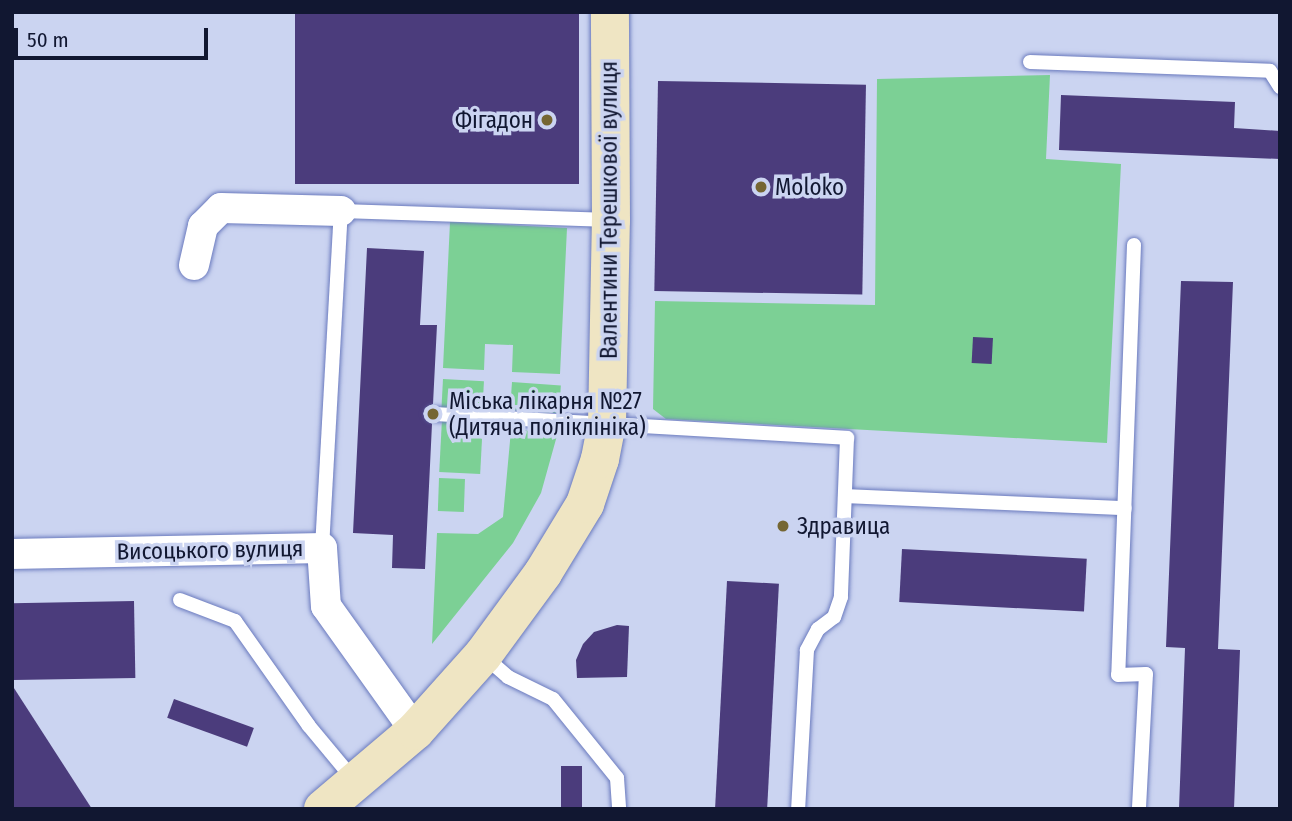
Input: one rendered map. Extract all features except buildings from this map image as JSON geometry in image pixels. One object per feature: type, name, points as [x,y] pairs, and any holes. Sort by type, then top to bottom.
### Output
[{"type":"street","name":"Валентини Терешкової вулиця","points":[[323,809],[415,731],[483,655],[543,573],[584,504],[600,459],[607,424],[611,220],[610,12]]},
{"type":"street","points":[[194,265],[203,226],[221,208],[341,211]]},
{"type":"street","name":"Висоцького вулиця","points":[[12,554],[322,548],[326,606],[415,731]]},
{"type":"lane","points":[[1030,62],[1270,71],[1280,87]]},
{"type":"lane","points":[[322,548],[341,211],[611,220]]},
{"type":"lane","points":[[1133,246],[1118,675],[1146,674],[1139,809]]},
{"type":"lane","points":[[433,415],[847,438],[841,597],[834,617],[818,629],[807,650],[798,809]]},
{"type":"lane","points":[[845,496],[1125,508]]},
{"type":"lane","points":[[180,600],[235,621],[309,726],[355,781]]},
{"type":"lane","points":[[483,655],[508,677],[553,699],[617,778],[619,809]]},
{"type":"green space","points":[[1050,75],[1046,159],[1121,164],[1107,443],[666,419],[653,409],[655,301],[875,305],[877,79]]},
{"type":"green space","points":[[450,222],[567,228],[560,374],[512,372],[513,345],[485,344],[484,370],[443,368]]},
{"type":"green space","points":[[443,379],[484,381],[482,410],[441,408]]},
{"type":"green space","points":[[512,382],[561,385],[559,413],[510,410]]},
{"type":"green space","points":[[442,419],[483,421],[480,474],[439,472]]},
{"type":"green space","points":[[511,430],[558,432],[541,493],[513,543],[432,644],[437,533],[478,534],[503,517]]},
{"type":"green space","points":[[439,478],[465,479],[464,512],[438,511]]},
{"type":"place","name":"Фігадон","points":[[547,120]]},
{"type":"place","name":"Moloko","points":[[761,187]]},
{"type":"place","name":"Міська лікарня №27 (Дитяча поліклініка)","points":[[433,414]]},
{"type":"place","name":"Здравица","points":[[783,526]]}]
